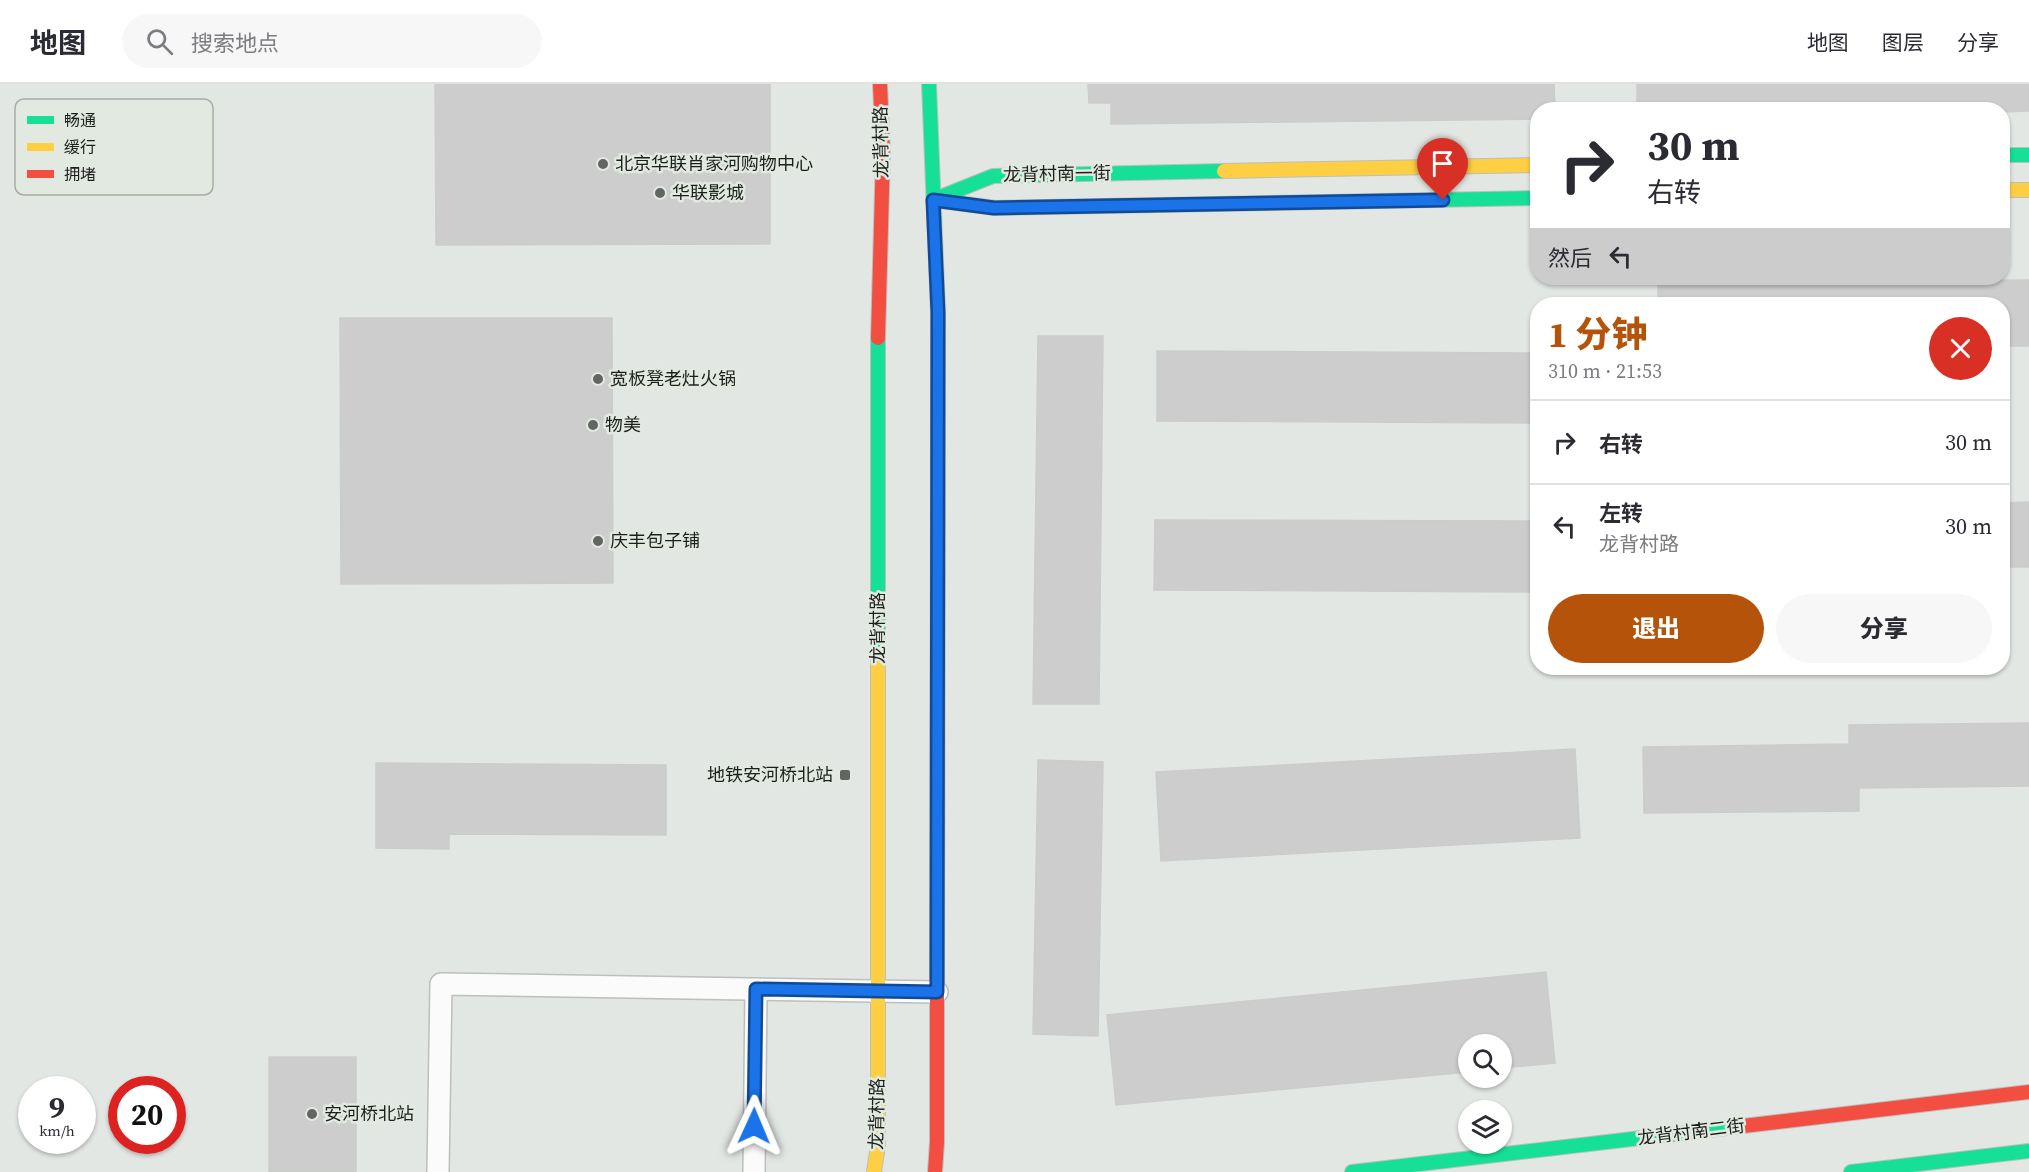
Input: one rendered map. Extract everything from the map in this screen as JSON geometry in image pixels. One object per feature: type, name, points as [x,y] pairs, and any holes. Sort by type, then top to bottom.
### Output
[{"type":"street","name":"龙背村路","points":[[874,1172],[878,1145],[878,305],[883,153],[880,84]]},
{"type":"street","points":[[929,84],[938,312],[937,1142],[934,1172]]},
{"type":"street","points":[[2010,155],[2029,155]]},
{"type":"street","name":"龙背村南一街","points":[[933,200],[993,176],[1530,165]]},
{"type":"street","points":[[2010,190],[2029,190]]},
{"type":"street","name":"龙背村南一街","points":[[933,200],[994,208],[1530,198]]},
{"type":"street","name":"龙背村南二街","points":[[1352,1172],[2029,1092]]},
{"type":"street","points":[[1851,1172],[2029,1151]]},
{"type":"lane","points":[[438,1172],[441,984],[937,992]]},
{"type":"lane","points":[[754,1172],[756,989]]},
{"type":"building","name":"北京华联肖家河购物中心","points":[[435,84],[770,84],[770,244],[436,245]]},
{"type":"building","points":[[1088,84],[1554,84],[1555,102],[1530,102],[1530,119],[1111,124],[1111,103],[1089,103]]},
{"type":"building","points":[[1637,84],[2029,84],[2029,111],[2010,112],[2010,102],[1637,102]]},
{"type":"building","points":[[2010,280],[2029,280],[2029,346],[2010,346],[2010,297],[1658,297],[1658,285],[2010,285]]},
{"type":"building","points":[[340,318],[612,318],[613,583],[341,584]]},
{"type":"building","points":[[1038,336],[1103,336],[1099,704],[1033,704]]},
{"type":"building","points":[[1157,351],[1530,353],[1530,423],[1157,421]]},
{"type":"building","points":[[2029,502],[2029,567],[2010,567],[2010,503]]},
{"type":"building","points":[[1155,520],[1530,521],[1530,592],[1154,590]]},
{"type":"building","points":[[2029,723],[2029,786],[1859,788],[1859,811],[1644,813],[1643,747],[1849,744],[1849,725]]},
{"type":"building","points":[[1575,749],[1580,838],[1161,861],[1156,772]]},
{"type":"building","points":[[1038,760],[1103,762],[1098,1036],[1033,1034]]},
{"type":"building","points":[[376,763],[666,765],[666,835],[449,834],[449,849],[376,848]]},
{"type":"building","points":[[1546,972],[1555,1063],[1512,1067],[1512,1034],[1458,1034],[1458,1073],[1116,1105],[1107,1015]]},
{"type":"building","name":"安河桥北站","points":[[269,1057],[356,1057],[356,1172],[269,1172]]},
{"type":"traffic: fast","points":[[929,84],[938,312],[938,515]]},
{"type":"traffic: fast","points":[[2010,155],[2029,155]]},
{"type":"traffic: fast","points":[[933,200],[993,176],[1224,171]]},
{"type":"traffic: fast","points":[[935,200],[995,208],[1530,198]]},
{"type":"traffic: fast","points":[[878,338],[878,654]]},
{"type":"traffic: fast","points":[[1352,1172],[1743,1126]]},
{"type":"traffic: fast","points":[[1851,1172],[2029,1151]]},
{"type":"traffic: slow","points":[[1224,171],[1530,165]]},
{"type":"traffic: slow","points":[[2010,190],[2029,190]]},
{"type":"traffic: slow","points":[[937,914],[938,515]]},
{"type":"traffic: slow","points":[[874,1172],[878,1145],[878,654]]},
{"type":"traffic: jam","points":[[878,338],[883,153],[880,84]]},
{"type":"traffic: jam","points":[[935,1172],[937,914]]},
{"type":"traffic: jam","points":[[1743,1126],[2029,1092]]},
{"type":"place","name":"北京华联肖家河购物中心","points":[[603,164]]},
{"type":"place","name":"华联影城","points":[[660,193]]},
{"type":"place","name":"宽板凳老灶火锅","points":[[598,379]]},
{"type":"place","name":"物美","points":[[593,425]]},
{"type":"place","name":"庆丰包子铺","points":[[598,541]]},
{"type":"place","name":"地铁安河桥北站","points":[[845,775]]},
{"type":"place","name":"安河桥北站","points":[[312,1114]]},
{"type":"route","points":[[754,1126],[756,989],[937,992],[938,312],[933,200],[994,208],[1443,200]]}]
